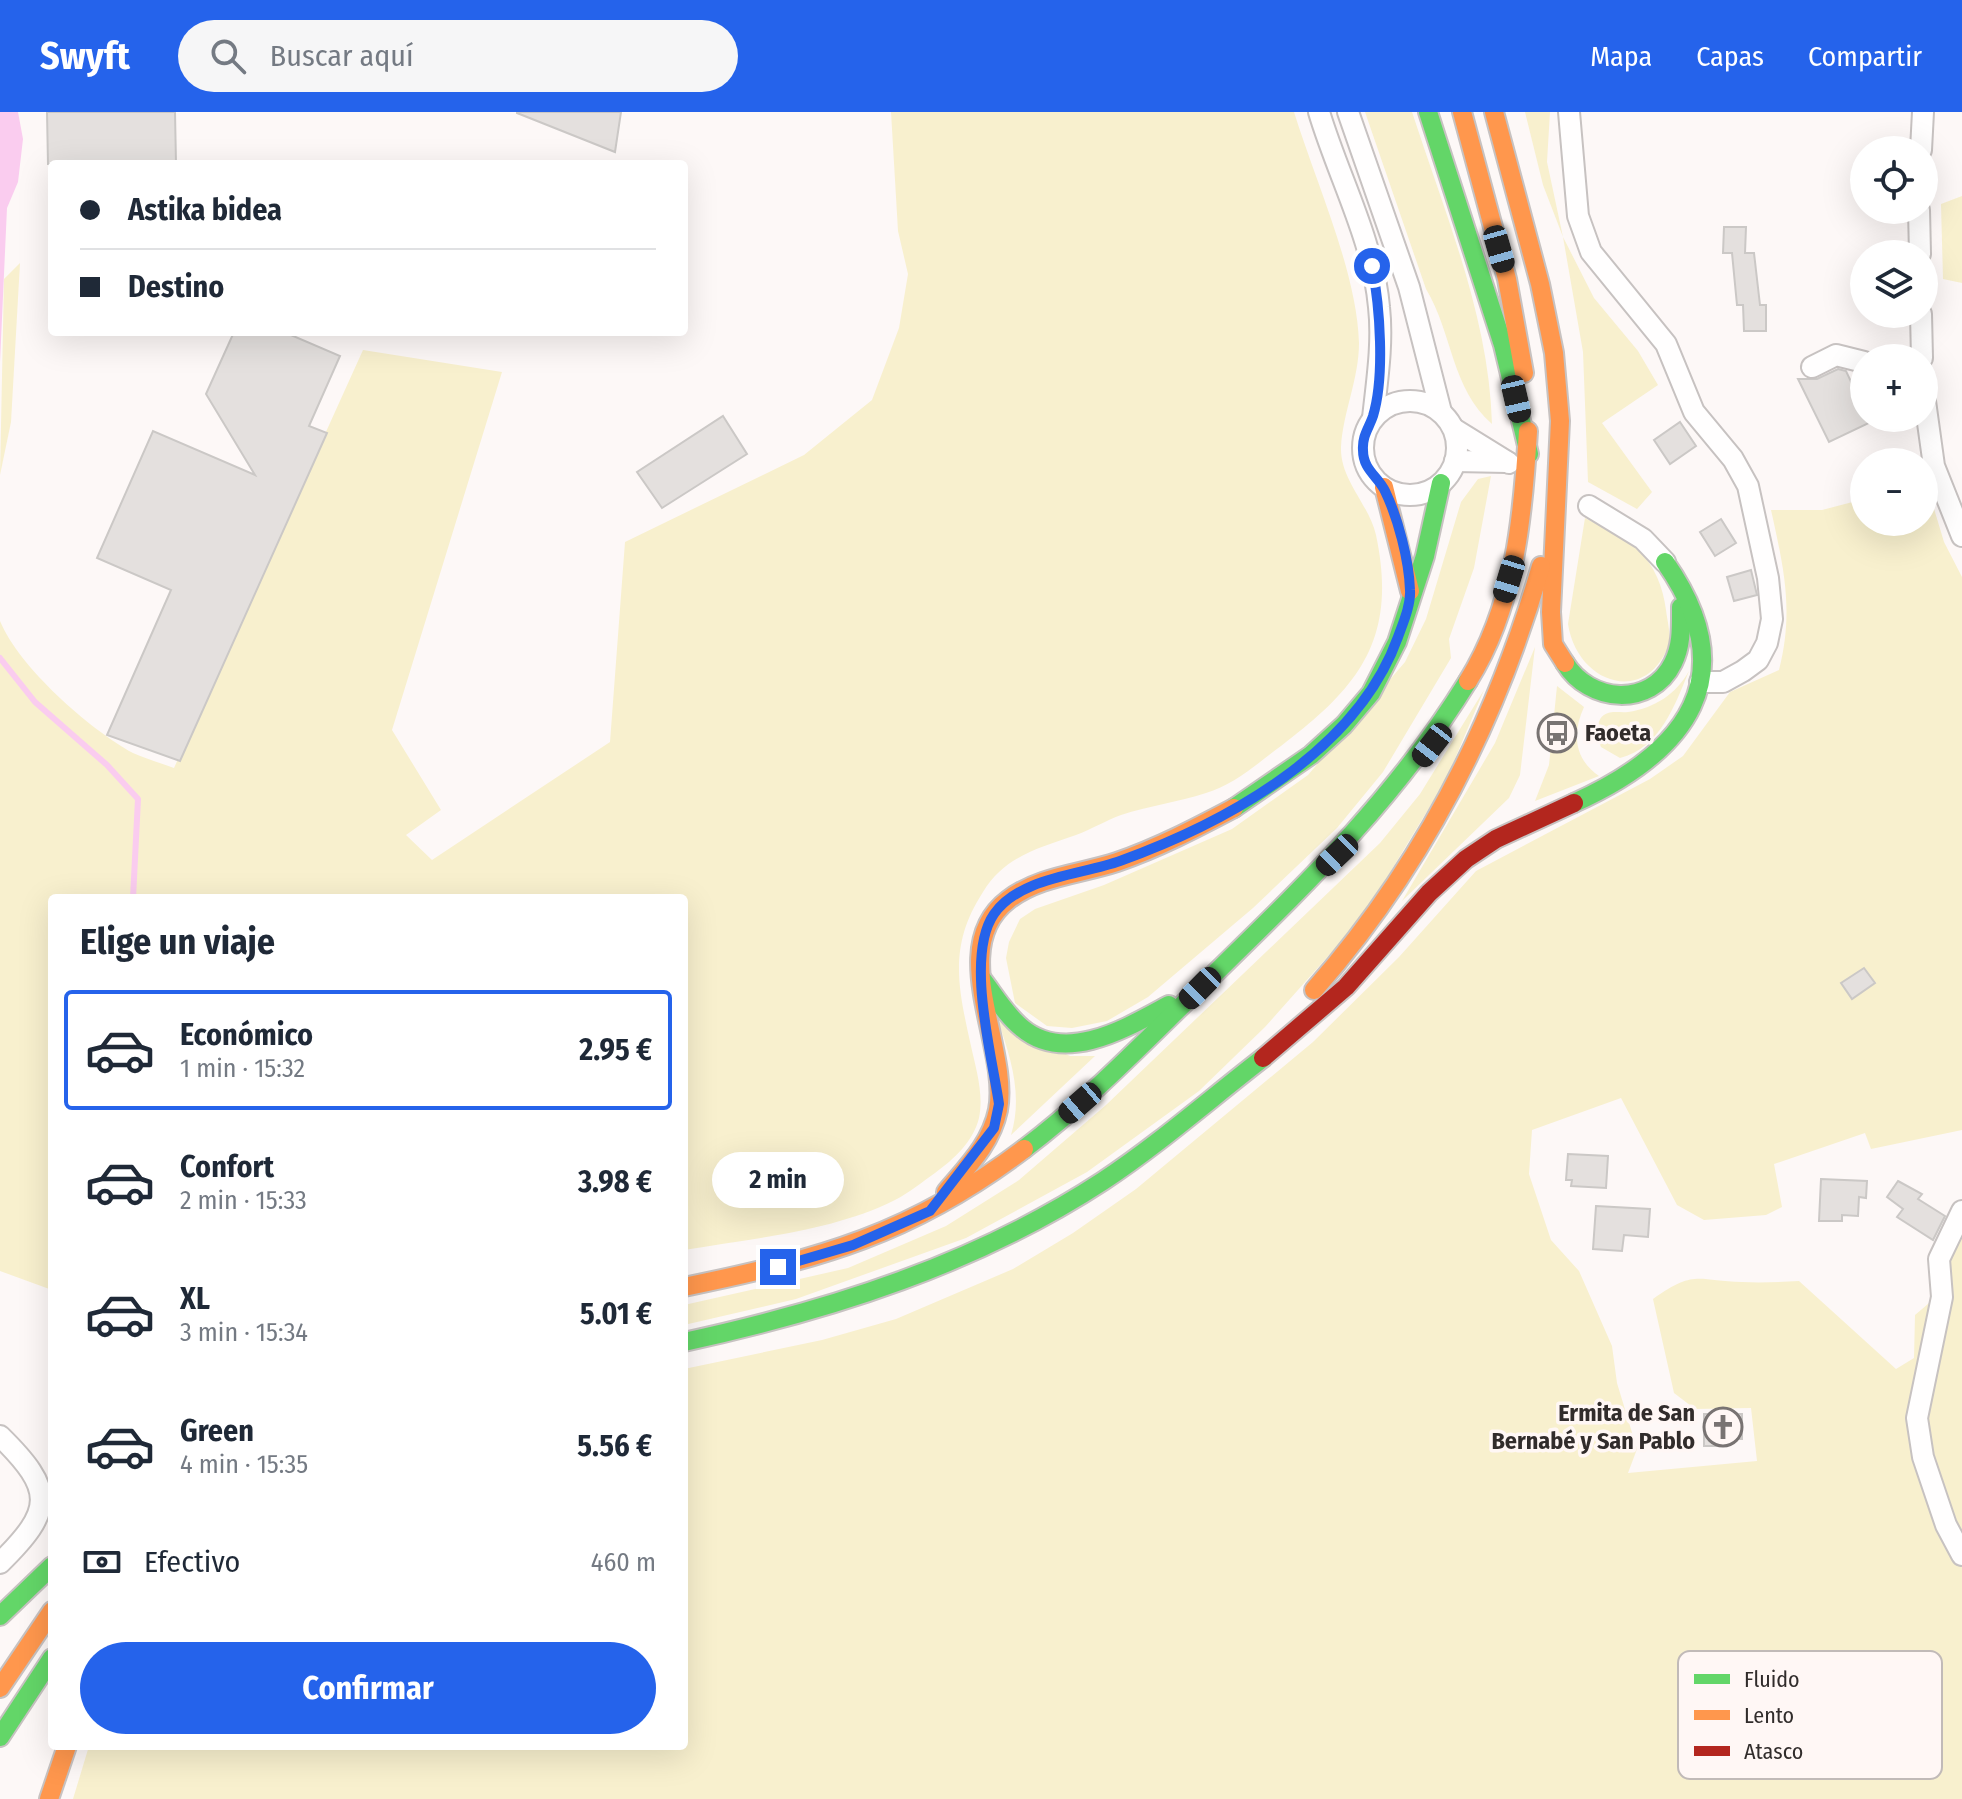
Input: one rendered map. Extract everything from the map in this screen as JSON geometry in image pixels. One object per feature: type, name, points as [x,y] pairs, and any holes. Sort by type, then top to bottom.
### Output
[{"type":"main road","points":[[1428,112],[1499,332],[1529,454]]},
{"type":"main road","points":[[688,1286],[805,1261],[895,1229],[962,1194],[1037,1140],[1122,1066],[1360,833],[1432,745],[1491,637],[1519,535],[1529,454],[1527,398],[1516,319],[1462,112]]},
{"type":"main road","points":[[1494,112],[1550,320],[1561,424],[1555,514],[1553,644],[1575,681],[1592,692],[1621,697],[1653,688],[1679,657],[1684,629],[1680,604],[1665,562]]},
{"type":"main road","points":[[930,1211],[994,1128],[999,1104],[981,977],[985,934],[994,914],[1013,896],[1032,887],[1120,861],[1225,812],[1287,774],[1341,728],[1390,659],[1410,591],[1421,568],[1441,483]]},
{"type":"main road","points":[[1384,487],[1410,591]]},
{"type":"main road","points":[[1206,1102],[1319,985],[1365,927],[1444,807],[1476,745],[1511,665],[1555,514]]},
{"type":"main road","points":[[688,1341],[822,1311],[946,1265],[1011,1235],[1099,1183],[1329,1004],[1467,858],[1602,791],[1650,761],[1683,725],[1700,682],[1703,630],[1692,599],[1665,562]]},
{"type":"main road","points":[[981,977],[1026,1032],[1048,1040],[1081,1042],[1116,1034],[1200,988]]},
{"type":"main road","points":[[0,1616],[48,1570]]},
{"type":"main road","points":[[0,1688],[48,1617]]},
{"type":"main road","points":[[0,1737],[48,1664]]},
{"type":"main road","points":[[49,1799],[66,1750]]},
{"type":"street","points":[[1319,112],[1365,243],[1377,290],[1380,347],[1373,418],[1363,438],[1362,453],[1366,467],[1384,487],[1414,495],[1441,483],[1455,461],[1454,429]]},
{"type":"street","points":[[1348,112],[1409,287],[1441,412],[1454,429],[1509,463],[1455,461]]},
{"type":"street","points":[[1569,112],[1578,216],[1591,252],[1666,344],[1694,412],[1733,459],[1748,486],[1768,578],[1772,619],[1767,643],[1758,660],[1743,671],[1723,682],[1700,682]]},
{"type":"street","points":[[1922,136],[1923,112]]},
{"type":"street","points":[[1812,367],[1836,355],[1850,358]]},
{"type":"street","points":[[1373,418],[1389,405],[1402,401],[1416,401],[1441,412]]},
{"type":"street","points":[[1929,432],[1934,466],[1962,536]]},
{"type":"street","points":[[1589,506],[1643,539],[1665,562]]},
{"type":"street","points":[[1962,1211],[1939,1259],[1942,1297],[1917,1418],[1923,1457],[1946,1525],[1962,1555]]},
{"type":"street","points":[[0,1436],[22,1457],[38,1483],[40,1503],[37,1523],[0,1563]]},
{"type":"shaded area","points":[[0,112],[18,112],[23,139],[18,182],[7,208],[0,362]]},
{"type":"shaded area","points":[[891,112],[1294,112],[1343,257],[1357,316],[1358,356],[1342,434],[1342,459],[1376,535],[1381,572],[1381,604],[1376,632],[1366,657],[1332,703],[1308,724],[1226,785],[1121,815],[1036,849],[1002,870],[983,892],[965,931],[959,967],[966,1025],[981,1100],[976,1127],[956,1156],[895,1200],[845,1220],[688,1249],[688,894],[48,894],[48,1289],[0,1271],[0,621],[23,658],[77,713],[133,753],[174,768],[363,350],[502,372],[392,730],[441,810],[406,835],[432,860],[610,742],[625,542],[804,455],[872,400],[899,328],[908,274],[898,231]]},
{"type":"shaded area","points":[[1365,112],[1412,112],[1474,305],[1483,344],[1492,424],[1478,410],[1460,377]]},
{"type":"shaded area","points":[[1525,112],[1550,112],[1547,162],[1563,237],[1543,185]]},
{"type":"shaded area","points":[[1962,196],[1962,283],[1943,279],[1941,204]]},
{"type":"shaded area","points":[[1563,237],[1594,298],[1638,351],[1658,385],[1602,423],[1652,492],[1637,509],[1588,482],[1583,352]]},
{"type":"shaded area","points":[[20,263],[11,422],[0,475],[4,279]]},
{"type":"shaded area","points":[[1491,476],[1474,568],[1449,639],[1451,658],[1383,772],[1337,828],[1253,908],[1148,997],[1107,1021],[1072,1028],[1047,1026],[1015,1003],[1006,958],[1009,942],[1020,919],[1035,909],[1104,885],[1232,829],[1308,775],[1405,662],[1426,619],[1461,502],[1478,479]]},
{"type":"shaded area","points":[[1850,503],[1850,536],[1938,536],[1938,522],[1944,542],[1962,577],[1962,1130],[1871,1149],[1865,1133],[1774,1164],[1782,1207],[1766,1215],[1704,1220],[1677,1205],[1621,1098],[1532,1130],[1529,1174],[1551,1240],[1579,1271],[1612,1346],[1617,1383],[1637,1449],[1628,1473],[1757,1461],[1751,1408],[1695,1409],[1674,1393],[1653,1299],[1678,1284],[1696,1279],[1799,1281],[1896,1369],[1914,1358],[1915,1315],[1943,1285],[1962,1230],[1962,1799],[73,1799],[88,1750],[688,1750],[688,1368],[822,1340],[896,1319],[1013,1269],[1073,1233],[1136,1189],[1313,1042],[1399,957],[1476,871],[1650,779],[1683,756],[1730,692],[1779,670],[1786,628],[1786,590],[1771,510],[1822,510]]},
{"type":"shaded area","points":[[1585,518],[1633,545],[1654,570],[1660,585],[1665,601],[1669,643],[1657,665],[1644,677],[1628,681],[1612,680],[1597,673],[1584,661],[1574,644],[1568,624]]},
{"type":"shaded area","points":[[1535,647],[1520,775],[1509,798],[1402,901],[1495,743]]},
{"type":"shaded area","points":[[1689,671],[1664,724],[1646,745],[1620,758],[1601,747],[1598,728],[1604,715],[1638,710],[1656,703],[1678,687]]},
{"type":"shaded area","points":[[1557,686],[1584,707],[1578,726],[1578,745],[1584,762],[1599,776],[1535,801],[1549,765]]},
{"type":"shaded area","points":[[1484,690],[1446,780],[1363,917],[1265,1027],[1199,1091],[1087,1172],[966,1238],[796,1299],[688,1324],[688,1304],[848,1268],[946,1226],[1019,1180],[1106,1105],[1380,843],[1420,794]]},
{"type":"shaded area","points":[[998,1021],[1070,1056],[1095,1056],[1011,1135],[1016,1092]]},
{"type":"building","points":[[47,112],[175,112],[176,160],[48,160],[48,164]]},
{"type":"building","points":[[621,112],[615,152],[517,113]]},
{"type":"building","points":[[1724,227],[1746,227],[1745,253],[1754,253],[1760,305],[1766,305],[1766,331],[1744,331],[1743,305],[1737,305],[1732,253],[1723,253]]},
{"type":"building","points":[[232,336],[293,336],[340,356],[309,426],[327,433],[180,761],[107,735],[171,590],[97,558],[153,431],[255,475],[206,394]]},
{"type":"building","points":[[1838,369],[1846,371],[1850,379],[1850,432],[1829,442],[1798,379],[1817,379]]},
{"type":"building","points":[[723,416],[747,454],[662,508],[637,472]]},
{"type":"building","points":[[1680,422],[1696,446],[1670,464],[1654,440]]},
{"type":"building","points":[[1721,519],[1736,543],[1715,556],[1700,532]]},
{"type":"building","points":[[1751,570],[1757,595],[1734,601],[1727,577]]},
{"type":"building","points":[[1864,968],[1875,983],[1852,999],[1841,983]]},
{"type":"building","points":[[1568,1154],[1608,1156],[1606,1188],[1571,1186],[1572,1180],[1566,1180]]},
{"type":"building","points":[[1821,1179],[1867,1181],[1866,1198],[1859,1197],[1858,1216],[1842,1215],[1842,1221],[1819,1221]]},
{"type":"building","points":[[1898,1181],[1922,1194],[1918,1199],[1945,1216],[1933,1240],[1897,1217],[1903,1209],[1887,1197]]},
{"type":"building","points":[[1596,1206],[1650,1209],[1648,1237],[1624,1235],[1622,1251],[1593,1249]]},
{"type":"building","name":"Ermita de San Bernabé y San Pablo","points":[[1704,1414],[1742,1414],[1742,1439],[1720,1439],[1720,1446],[1704,1446]]},
{"type":"waterway","points":[[0,658],[35,702],[107,765],[138,799],[133,894]]},
{"type":"traffic: fast","points":[[1428,112],[1503,345],[1529,454]]},
{"type":"traffic: fast","points":[[1234,808],[1311,755],[1344,725],[1371,693],[1397,642],[1425,556],[1441,483]]},
{"type":"traffic: fast","points":[[1574,803],[1614,783],[1647,760],[1674,734],[1692,706],[1701,675],[1700,641],[1689,603],[1665,562]]},
{"type":"traffic: fast","points":[[1565,663],[1589,686],[1604,692],[1620,695],[1650,688],[1663,678],[1676,656],[1681,607]]},
{"type":"traffic: fast","points":[[1024,1149],[1117,1069],[1312,877],[1410,765],[1468,681]]},
{"type":"traffic: fast","points":[[982,979],[1022,1028],[1039,1039],[1058,1043],[1097,1039],[1169,1005]]},
{"type":"traffic: fast","points":[[688,1341],[848,1299],[901,1281],[1005,1237],[1124,1167],[1263,1058]]},
{"type":"traffic: fast","points":[[0,1616],[48,1570]]},
{"type":"traffic: fast","points":[[0,1737],[48,1664]]},
{"type":"traffic: slow","points":[[1462,112],[1507,279],[1524,373]]},
{"type":"traffic: slow","points":[[1494,112],[1540,284],[1554,353],[1560,421],[1551,612],[1553,644],[1565,663]]},
{"type":"traffic: slow","points":[[1468,681],[1496,622],[1514,560],[1528,431]]},
{"type":"traffic: slow","points":[[1384,487],[1410,591]]},
{"type":"traffic: slow","points":[[1314,990],[1389,894],[1451,791],[1501,682],[1541,566]]},
{"type":"traffic: slow","points":[[946,1192],[984,1144],[998,1110],[996,1058],[980,971],[982,944],[990,920],[1008,900],[1033,886],[1132,856],[1234,808]]},
{"type":"traffic: slow","points":[[688,1286],[779,1266],[903,1223],[983,1178],[1024,1149]]},
{"type":"traffic: slow","points":[[0,1688],[48,1617]]},
{"type":"traffic: slow","points":[[49,1799],[66,1750]]},
{"type":"traffic: jam","points":[[1263,1058],[1346,987],[1429,893],[1466,859],[1496,839],[1574,803]]},
{"type":"place","name":"Faoeta","points":[[1557,733]]},
{"type":"place","name":"Ermita de San Bernabé y San Pablo","points":[[1723,1427]]},
{"type":"route","points":[[778,1267],[853,1245],[930,1211],[974,1158],[994,1128],[999,1104],[981,977],[981,956],[985,934],[994,914],[1013,896],[1032,887],[1120,861],[1225,812],[1287,774],[1341,728],[1376,683],[1390,659],[1400,632],[1410,591],[1398,532],[1384,487],[1366,467],[1362,453],[1363,438],[1373,418],[1380,347],[1380,307],[1372,266]]}]
